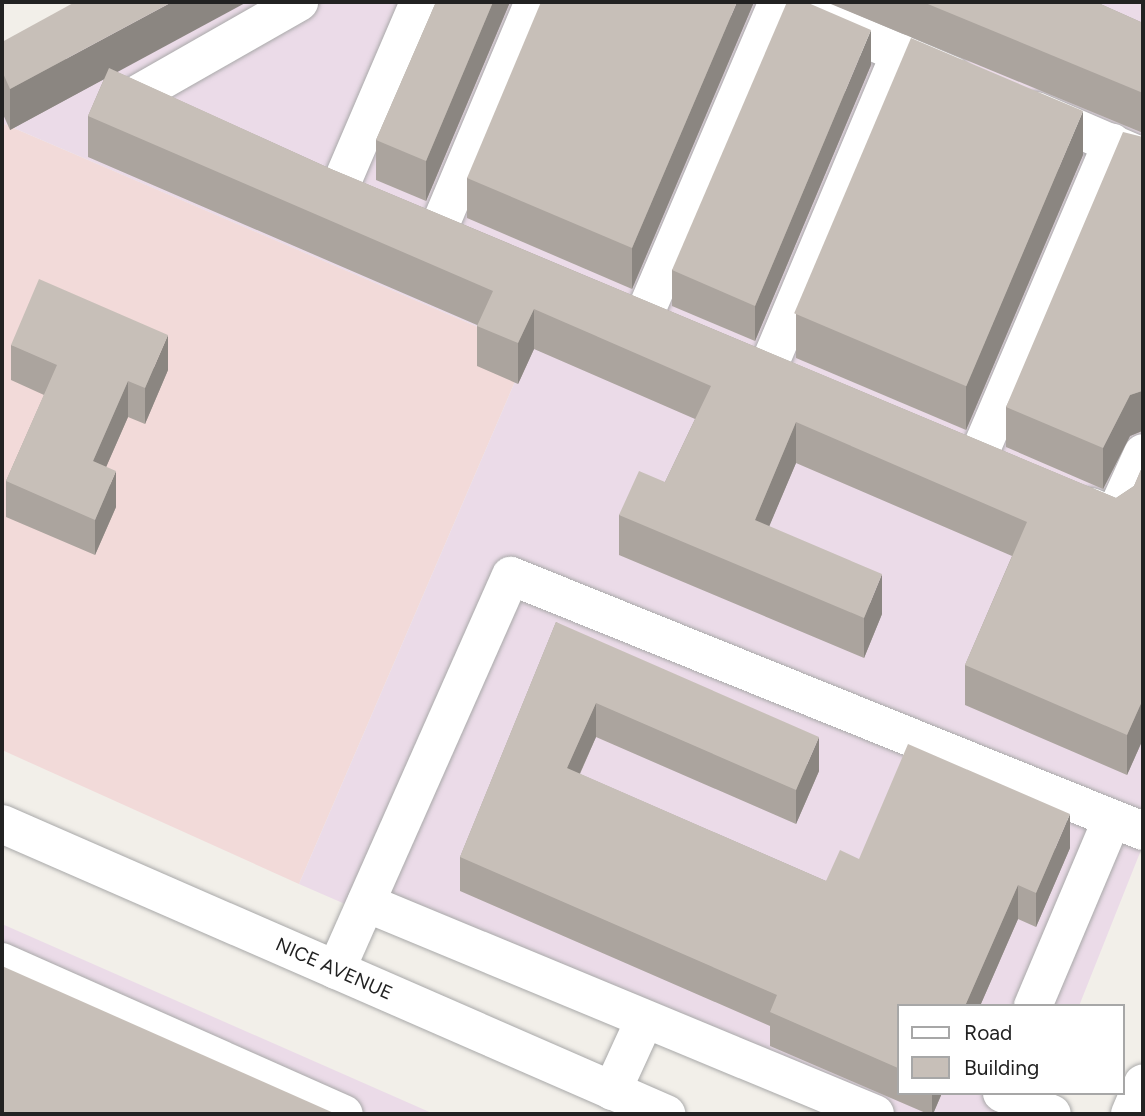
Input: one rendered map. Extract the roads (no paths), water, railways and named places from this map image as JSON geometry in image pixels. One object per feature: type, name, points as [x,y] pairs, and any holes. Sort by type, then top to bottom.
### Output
[{"type":"street","points":[[190,126],[129,99],[299,2]]},
{"type":"street","points":[[339,188],[419,2]]},
{"type":"street","points":[[438,230],[534,2]]},
{"type":"street","points":[[643,318],[778,2],[900,53],[1128,150],[977,459]]},
{"type":"street","points":[[767,370],[900,53]]},
{"type":"street","points":[[302,173],[476,247]]},
{"type":"street","points":[[605,302],[680,334]]},
{"type":"street","points":[[730,355],[804,386]]},
{"type":"street","points":[[940,444],[1014,475]]},
{"type":"street","points":[[1052,491],[1114,517],[1143,453]]},
{"type":"street","points":[[336,970],[511,576],[1128,825],[1033,1004]]},
{"type":"street","name":"NICE AVENUE","points":[[2,824],[666,1114]]},
{"type":"street","points":[[366,903],[875,1114]]},
{"type":"street","points":[[2,962],[344,1114]]},
{"type":"street","points":[[612,1091],[645,1019]]},
{"type":"street","points":[[1130,1114],[1143,1084]]},
{"type":"street","points":[[986,1114],[994,1095]]},
{"type":"street","points":[[1007,1095],[1052,1114]]}]
